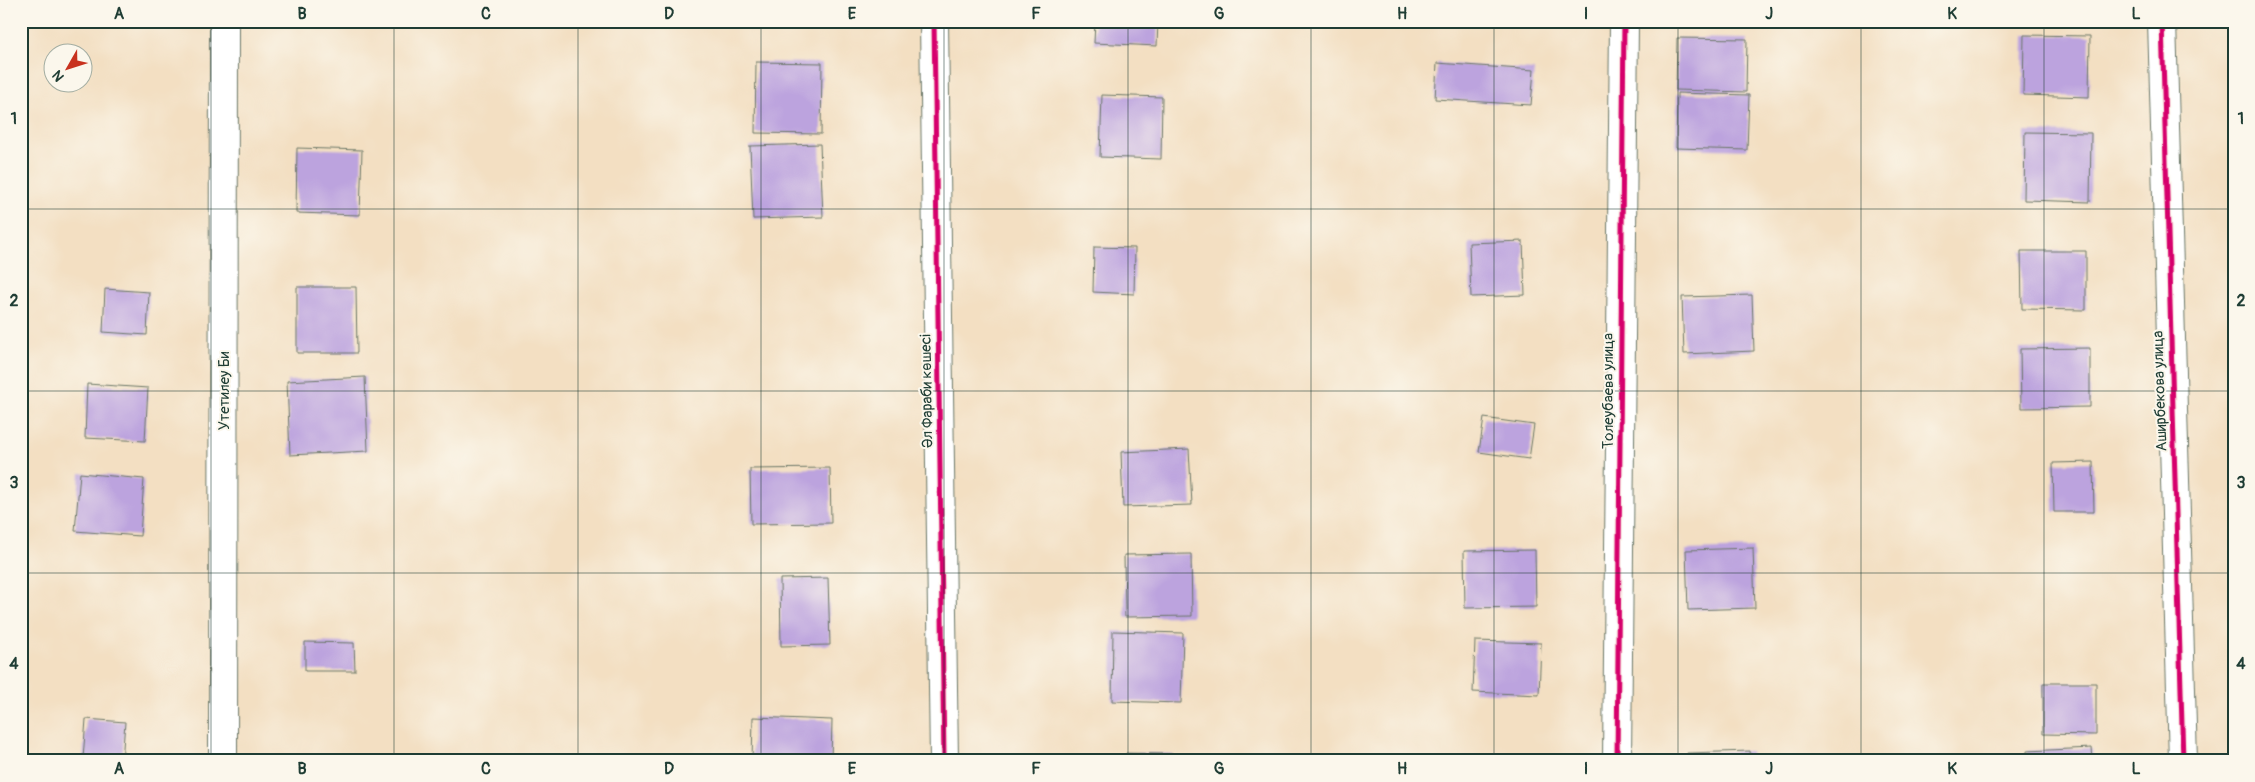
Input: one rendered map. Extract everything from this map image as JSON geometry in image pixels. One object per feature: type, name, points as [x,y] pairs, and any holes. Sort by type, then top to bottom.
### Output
[{"type":"street","name":"Утетилеу Би","points":[[223,761],[224,21]]},
{"type":"street","name":"Әл Фараби көшесі","points":[[934,21],[944,761]]},
{"type":"street","name":"Толеубаева улица","points":[[1617,761],[1624,21]]},
{"type":"street","name":"Аширбекова улица","points":[[2162,21],[2183,761]]},
{"type":"building","points":[[1095,21],[1158,21],[1157,46],[1094,43]]},
{"type":"building","points":[[2024,35],[2090,36],[2089,97],[2023,95]]},
{"type":"building","points":[[1677,38],[1747,39],[1746,92],[1676,90]]},
{"type":"building","points":[[756,62],[822,63],[821,134],[755,133]]},
{"type":"building","points":[[1437,63],[1534,70],[1531,105],[1435,99]]},
{"type":"building","points":[[1677,93],[1749,95],[1747,150],[1676,148]]},
{"type":"building","points":[[1102,95],[1162,97],[1161,159],[1100,157]]},
{"type":"building","points":[[2025,132],[2091,133],[2090,202],[2024,200]]},
{"type":"building","points":[[820,144],[823,217],[753,219],[750,146]]},
{"type":"building","points":[[297,148],[362,150],[360,215],[296,213]]},
{"type":"building","points":[[1523,241],[1525,295],[1471,297],[1469,243]]},
{"type":"building","points":[[1094,247],[1135,248],[1134,294],[1093,292]]},
{"type":"building","points":[[2021,251],[2086,251],[2086,310],[2022,309]]},
{"type":"building","points":[[2232,283],[2234,283],[2234,311],[2231,311]]},
{"type":"building","points":[[297,287],[356,287],[357,353],[297,353]]},
{"type":"building","points":[[105,289],[149,292],[147,335],[103,332]]},
{"type":"building","points":[[1752,295],[1754,351],[1684,354],[1682,297]]},
{"type":"building","points":[[2090,348],[2090,407],[2021,408],[2020,349]]},
{"type":"building","points":[[365,377],[368,451],[290,455],[287,381]]},
{"type":"building","points":[[87,384],[148,388],[145,441],[85,438]]},
{"type":"building","points":[[1484,418],[1534,425],[1529,459],[1479,452]]},
{"type":"building","points":[[1189,449],[1192,505],[1123,507],[1121,452]]},
{"type":"building","points":[[2093,462],[2094,512],[2054,512],[2053,463]]},
{"type":"building","points":[[830,468],[831,523],[751,524],[750,469]]},
{"type":"building","points":[[80,473],[144,479],[140,536],[75,531]]},
{"type":"building","points":[[1753,548],[1755,608],[1688,610],[1686,550]]},
{"type":"building","points":[[1535,550],[1536,607],[1465,608],[1464,551]]},
{"type":"building","points":[[1191,554],[1192,616],[1125,617],[1124,555]]},
{"type":"building","points":[[828,578],[830,645],[781,646],[780,579]]},
{"type":"building","points":[[1113,631],[1183,633],[1181,703],[1112,701]]},
{"type":"building","points":[[1475,641],[1541,643],[1539,695],[1473,692]]},
{"type":"building","points":[[305,642],[354,643],[355,671],[305,671]]},
{"type":"building","points":[[2043,683],[2096,683],[2096,735],[2043,734]]},
{"type":"building","points":[[753,717],[832,720],[831,761],[752,761]]},
{"type":"building","points":[[86,719],[125,722],[122,761],[83,759]]},
{"type":"building","points":[[2092,748],[2093,761],[2027,761],[2027,751]]},
{"type":"building","points":[[1750,751],[1751,761],[1687,761],[1687,753]]},
{"type":"building","points":[[1126,753],[1173,754],[1173,761],[1126,761]]},
{"type":"building","points":[[1531,755],[1532,761],[1487,761],[1487,758]]},
{"type":"cycle path","points":[[934,21],[944,761]]},
{"type":"cycle path","points":[[1617,761],[1624,21]]},
{"type":"cycle path","points":[[2162,21],[2183,761]]}]
